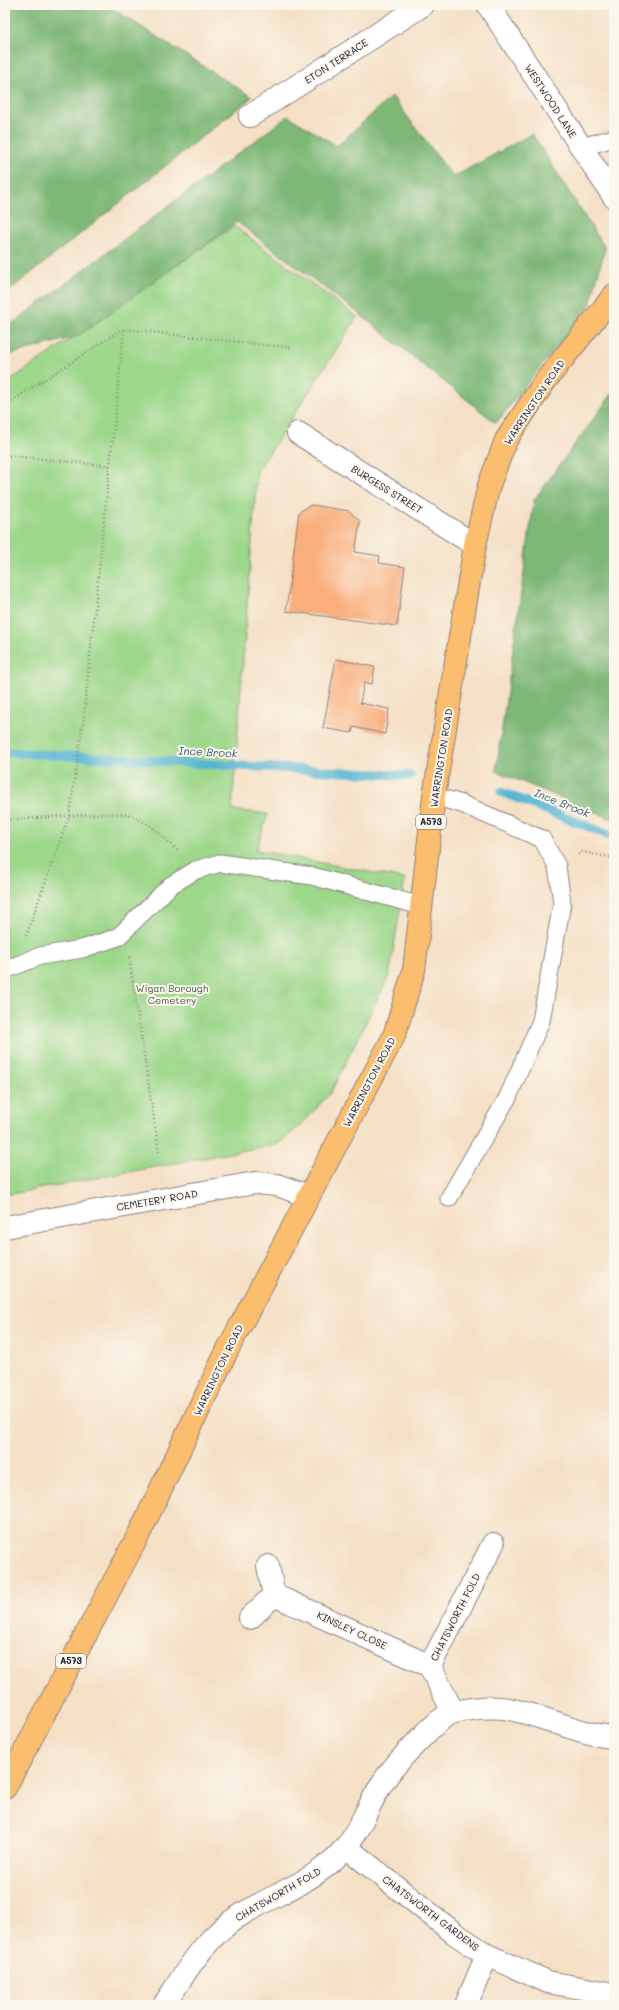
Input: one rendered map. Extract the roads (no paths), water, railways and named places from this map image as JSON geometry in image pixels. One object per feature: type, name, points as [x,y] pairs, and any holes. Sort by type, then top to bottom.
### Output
[{"type":"main road","name":"WARRINGTON ROAD","points":[[5,1788],[139,1534],[229,1347],[394,1036],[414,970],[434,796],[475,544],[489,485],[506,440],[546,380],[614,295]]},
{"type":"street","name":"ETON TERRACE","points":[[250,116],[423,5]]},
{"type":"street","name":"WESTWOOD LANE","points":[[488,5],[614,196]]},
{"type":"street","name":"BURGESS STREET","points":[[298,433],[475,544]]},
{"type":"street","name":"CEMETERY ROAD","points":[[5,1227],[255,1183],[277,1185],[308,1196]]},
{"type":"street","name":"CHATSWORTH FOLD","points":[[454,1712],[430,1666],[493,1544]]},
{"type":"street","points":[[250,1618],[274,1595],[268,1566]]},
{"type":"street","name":"KINSLEY CLOSE","points":[[274,1595],[430,1666]]},
{"type":"street","name":"CHATSWORTH FOLD","points":[[164,2005],[198,1953],[219,1931],[244,1913],[292,1889],[321,1870],[346,1848],[381,1785],[403,1756],[432,1727],[454,1712],[484,1708],[509,1709],[595,1736],[614,1737]]},
{"type":"street","name":"CHATSWORTH GARDENS","points":[[346,1848],[454,1933],[487,1955],[548,1982],[614,1994]]},
{"type":"street","points":[[466,2005],[487,1955]]},
{"type":"lane","points":[[582,148],[614,138]]},
{"type":"lane","points":[[434,796],[462,804],[542,839],[557,866],[562,903],[541,1021],[508,1097],[449,1198]]},
{"type":"lane","points":[[10,968],[40,956],[82,949],[118,936],[125,931],[171,885],[196,870],[220,863],[312,876],[421,906]]},
{"type":"waterway","name":"Ince Brook","points":[[5,752],[410,776]]},
{"type":"waterway","name":"Ince Brook","points":[[501,792],[614,837]]},
{"type":"park label","name":"Wigan Borough Cemetery","points":[[172,994]]}]
